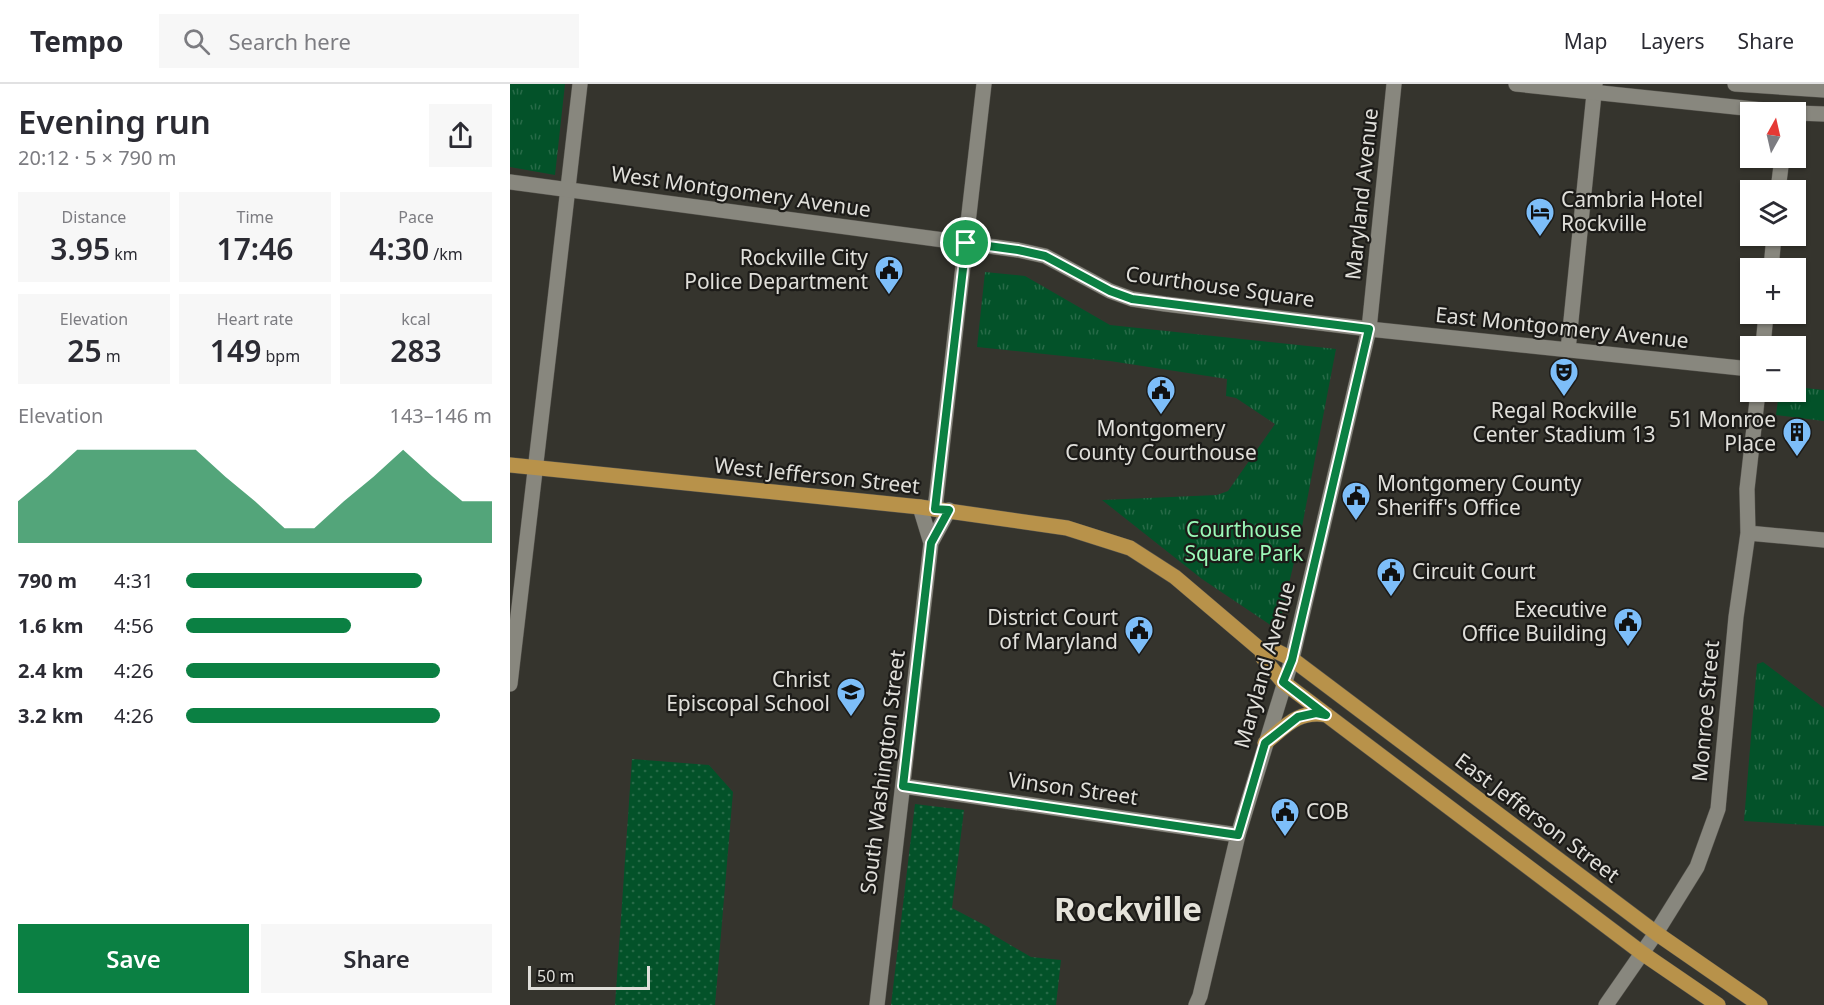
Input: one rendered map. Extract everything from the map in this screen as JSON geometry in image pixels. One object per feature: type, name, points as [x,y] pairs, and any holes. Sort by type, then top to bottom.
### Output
[{"type":"main road","name":"West Jefferson Street","points":[[510,465],[935,508],[1067,528],[1130,548],[1175,577],[1262,651],[1263,658],[1283,682]]},
{"type":"main road","name":"West Jefferson Street","points":[[1262,651],[1272,649],[1292,660]]},
{"type":"main road","name":"East Jefferson Street","points":[[1292,660],[1656,933],[1760,1005]]},
{"type":"main road","points":[[1283,682],[1642,953],[1718,1005]]},
{"type":"main road","points":[[1265,743],[1298,717],[1316,713],[1326,715]]},
{"type":"street","points":[[510,684],[537,469],[580,84]]},
{"type":"street","name":"South Washington Street","points":[[877,1005],[984,84]]},
{"type":"street","name":"Maryland Avenue","points":[[1196,1005],[1238,835],[1283,682],[1292,660],[1369,329],[1395,84]]},
{"type":"street","points":[[1516,84],[1595,88],[1740,106]]},
{"type":"street","points":[[1735,84],[1824,90]]},
{"type":"street","points":[[1568,350],[1595,88]]},
{"type":"street","points":[[1783,89],[1784,102]]},
{"type":"street","points":[[1806,113],[1824,114]]},
{"type":"street","name":"West Montgomery Avenue","points":[[510,182],[966,243]]},
{"type":"street","name":"Courthouse Square","points":[[966,243],[1045,256],[1110,291],[1132,299],[1369,329]]},
{"type":"street","name":"East Montgomery Avenue","points":[[1369,329],[1740,368]]},
{"type":"street","name":"Monroe Street","points":[[1606,1005],[1656,933],[1697,867],[1718,809],[1736,617],[1748,533],[1747,489],[1757,402]]},
{"type":"street","name":"South Washington Street","points":[[931,543],[935,508]]},
{"type":"street","points":[[1748,533],[1824,540]]},
{"type":"street","name":"Vinson Street","points":[[903,786],[1238,835]]},
{"type":"green space","points":[[510,84],[565,84],[555,175],[510,167]]},
{"type":"green space","name":"Courthouse Square Park","points":[[985,272],[1025,276],[1110,325],[1336,349],[1300,537],[1278,630],[1202,579],[1102,500],[1217,495],[1228,491],[1275,424],[1236,398],[1226,396],[1227,379],[1110,361],[977,347]]},
{"type":"green space","points":[[1806,388],[1824,390],[1824,421],[1776,415],[1778,402],[1806,402]]},
{"type":"green space","points":[[1763,662],[1824,708],[1824,826],[1744,821],[1757,664]]},
{"type":"green space","points":[[632,759],[709,765],[733,792],[715,1005],[615,1005]]},
{"type":"green space","points":[[915,804],[964,810],[952,908],[990,928],[990,933],[1031,957],[1061,960],[1056,1005],[891,1005]]},
{"type":"place","name":"Cambria Hotel Rockville","points":[[1540,238]]},
{"type":"place","name":"Rockville City Police Department","points":[[889,296]]},
{"type":"place","name":"Regal Rockville Center Stadium 13","points":[[1564,398]]},
{"type":"place","name":"Montgomery County Courthouse","points":[[1161,416]]},
{"type":"place","name":"51 Monroe Place","points":[[1797,458]]},
{"type":"place","name":"Montgomery County Sheriff's Office","points":[[1356,522]]},
{"type":"place","name":"Circuit Court","points":[[1391,598]]},
{"type":"place","name":"Executive Office Building","points":[[1628,648]]},
{"type":"place","name":"District Court of Maryland","points":[[1139,656]]},
{"type":"place","name":"Christ Episcopal School","points":[[851,718]]},
{"type":"place","name":"COB","points":[[1285,838]]},
{"type":"district","name":"Rockville","points":[[1128,909]]},
{"type":"route","points":[[966,243],[1045,256],[1110,291],[1132,299],[1369,329],[1292,660],[1283,682],[1326,715],[1316,713],[1298,717],[1265,743],[1238,835],[903,786],[931,543],[949,510],[935,509],[966,243]]}]
